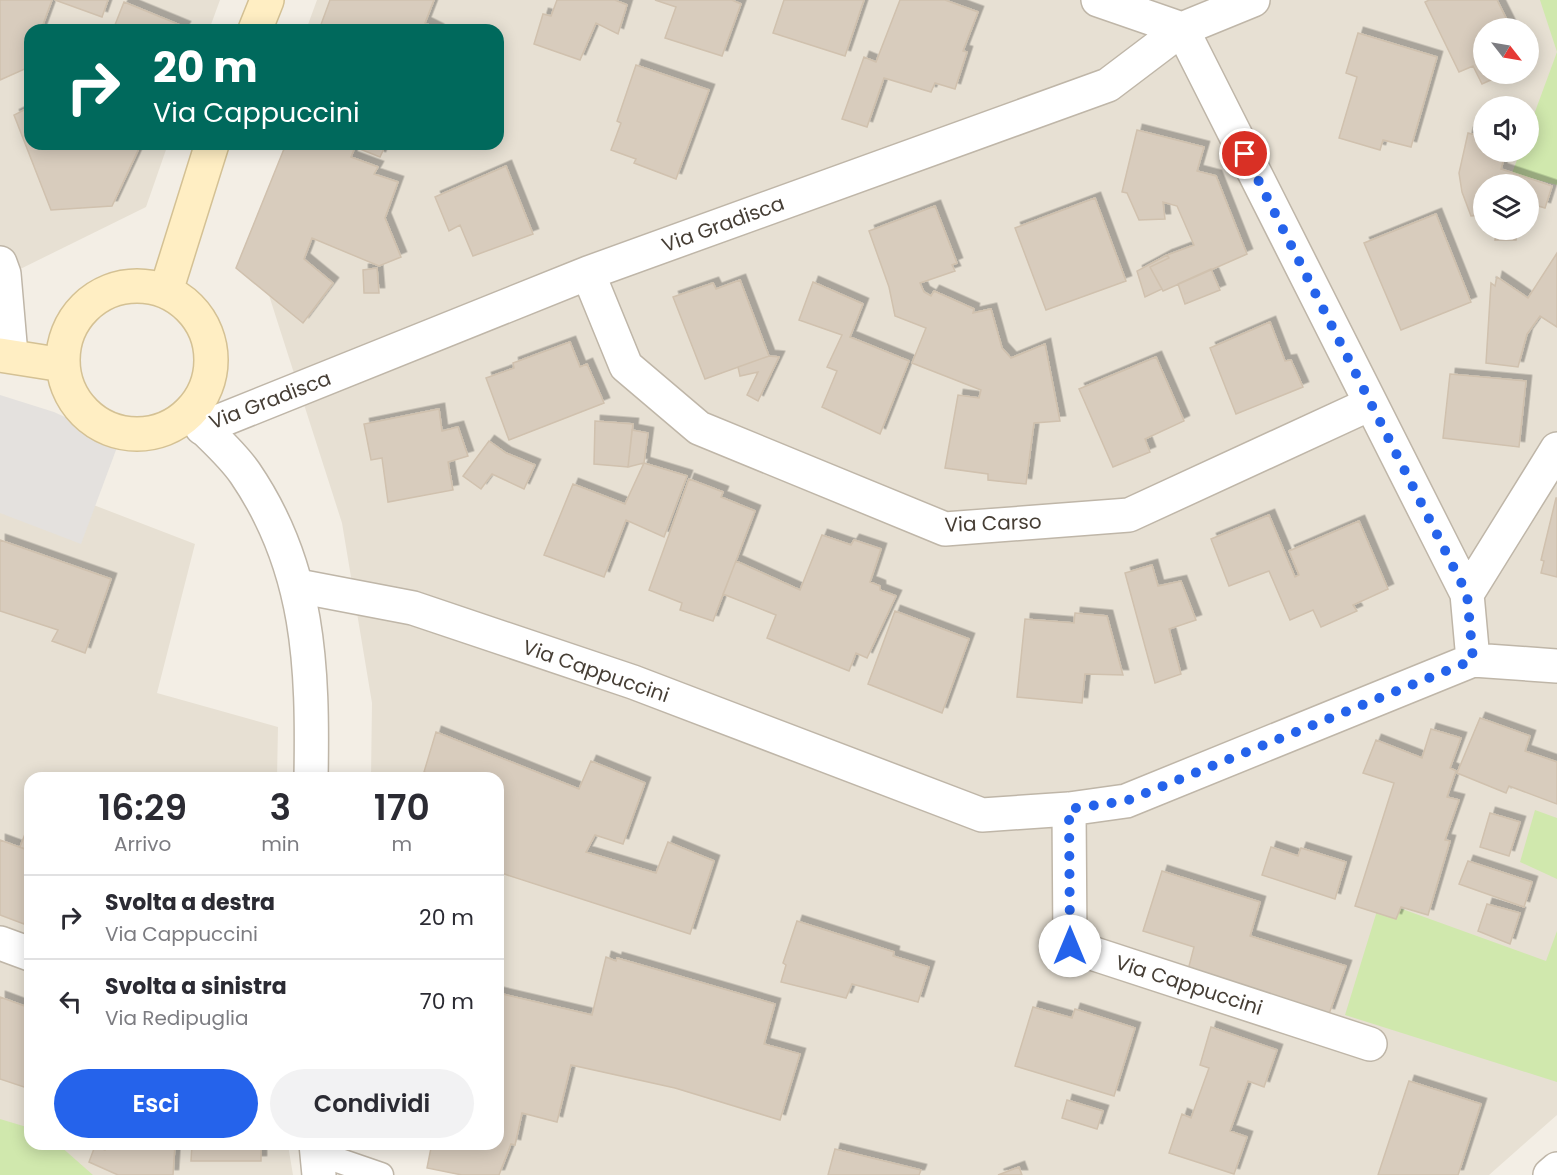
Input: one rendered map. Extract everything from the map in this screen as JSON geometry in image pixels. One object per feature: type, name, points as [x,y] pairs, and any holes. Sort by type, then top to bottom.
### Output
[{"type":"main road","points":[[257,24],[267,0]]},
{"type":"main road","points":[[166,291],[210,150]]},
{"type":"main road","points":[[142,285],[166,291],[186,304],[202,322],[210,345],[211,370],[196,420],[155,432],[135,434],[110,429],[96,422],[78,405],[66,381],[63,365],[65,344],[72,324],[85,307],[102,295],[121,287],[142,285]]},
{"type":"main road","points":[[5,355],[63,365]]},
{"type":"street","points":[[1098,0],[1182,29],[1467,594],[1473,660]]},
{"type":"street","name":"Via Gradisca","points":[[196,420],[588,273],[1108,85],[1182,29],[1254,0]]},
{"type":"street","points":[[0,263],[4,273],[5,355]]},
{"type":"street","name":"Via Carso","points":[[588,273],[626,366],[699,428],[945,529],[1129,515],[1370,404]]},
{"type":"street","points":[[196,420],[244,470],[277,526],[298,586],[308,650],[311,772]]},
{"type":"street","points":[[1467,594],[1557,449]]},
{"type":"street","name":"Via Cappuccini","points":[[298,586],[412,608],[633,682],[982,815],[1069,809],[1126,801],[1473,660],[1557,666]]},
{"type":"street","name":"Via Cappuccini","points":[[1069,809],[1070,946],[1370,1044]]},
{"type":"street","points":[[0,943],[24,952]]},
{"type":"street","points":[[1550,1175],[1557,1168]]},
{"type":"lane","points":[[321,1162],[381,1175]]},
{"type":"shaded area","points":[[0,0],[220,0],[211,24],[24,24],[24,150],[166,150],[146,207],[0,279]]},
{"type":"shaded area","points":[[317,0],[1557,0],[1557,1115],[1489,1175],[498,1175],[433,1150],[504,1150],[504,772],[371,772],[372,703],[342,523],[258,261],[304,150],[504,150],[504,24],[308,24]]},
{"type":"shaded area","points":[[0,395],[54,412],[119,442],[81,544],[0,513]]},
{"type":"shaded area","points":[[0,469],[195,544],[157,693],[278,727],[277,772],[24,772],[24,1150],[289,1150],[293,1175],[0,1175]]},
{"type":"green space","points":[[1540,0],[1557,0],[1557,52]]},
{"type":"green space","points":[[1557,52],[1557,185],[1539,180],[1539,174],[1512,173],[1516,162],[1539,162],[1539,101]]},
{"type":"green space","points":[[1535,810],[1557,818],[1557,879],[1520,862]]},
{"type":"green space","points":[[1380,901],[1546,961],[1557,931],[1557,1082],[1345,1015]]},
{"type":"green space","points":[[0,1119],[24,1126],[24,1150],[65,1150],[93,1175],[0,1175]]},
{"type":"building","points":[[0,0],[52,0],[43,24],[24,24],[24,69],[0,80]]},
{"type":"building","points":[[55,0],[108,0],[102,17]]},
{"type":"building","points":[[330,0],[434,0],[425,23],[427,24],[321,24]]},
{"type":"building","points":[[557,0],[615,0],[627,5],[618,34],[596,23],[580,60],[534,44],[543,14],[551,16]]},
{"type":"building","points":[[655,0],[732,0],[741,4],[722,56],[665,38],[676,7]]},
{"type":"building","points":[[784,0],[864,0],[845,56],[773,33]]},
{"type":"building","points":[[900,0],[945,0],[978,12],[963,51],[967,52],[955,89],[935,83],[931,92],[884,78],[867,127],[842,119],[864,57],[876,62]]},
{"type":"building","points":[[1429,0],[1497,0],[1506,18],[1473,18],[1473,66],[1459,72],[1425,2]]},
{"type":"building","points":[[124,2],[178,24],[115,24]]},
{"type":"building","points":[[1358,33],[1437,57],[1411,147],[1383,140],[1380,150],[1339,138],[1357,77],[1346,73]]},
{"type":"building","points":[[636,65],[709,90],[676,179],[634,163],[636,159],[611,150],[621,123],[617,121]]},
{"type":"building","points":[[24,110],[24,141],[14,115]]},
{"type":"building","points":[[1137,130],[1204,147],[1197,171],[1216,176],[1247,254],[1163,291],[1150,267],[1169,258],[1167,255],[1194,245],[1177,206],[1163,202],[1165,219],[1139,220],[1127,193],[1122,192]]},
{"type":"building","points":[[1468,133],[1473,134],[1473,162],[1503,162],[1501,169],[1516,174],[1473,174],[1473,216],[1471,216],[1462,192],[1459,173]]},
{"type":"building","points":[[28,150],[138,150],[112,206],[51,210]]},
{"type":"building","points":[[284,150],[354,150],[351,157],[378,167],[374,174],[398,182],[385,218],[401,257],[379,266],[312,238],[304,259],[333,283],[303,323],[236,268]]},
{"type":"building","points":[[362,150],[383,150],[380,157]]},
{"type":"building","points":[[506,166],[533,234],[473,256],[460,225],[449,231],[435,197]]},
{"type":"building","points":[[1539,182],[1552,186],[1545,208],[1539,206]]},
{"type":"building","points":[[1095,198],[1126,281],[1046,310],[1015,228]]},
{"type":"building","points":[[935,206],[957,263],[952,265],[955,271],[920,283],[924,292],[931,296],[934,291],[974,309],[973,313],[991,309],[1002,348],[1011,358],[1045,344],[1060,421],[1034,423],[1026,484],[988,480],[988,474],[945,468],[958,395],[979,398],[981,390],[912,363],[926,328],[895,316],[889,287],[869,231]]},
{"type":"building","points":[[1436,214],[1471,302],[1401,330],[1364,243]]},
{"type":"building","points":[[1557,253],[1557,327],[1540,316],[1527,334],[1518,367],[1486,363],[1491,283],[1495,286],[1497,277],[1528,298]]},
{"type":"building","points":[[1167,255],[1169,258],[1150,267],[1162,289],[1145,297],[1137,271]]},
{"type":"building","points":[[377,268],[379,293],[364,293],[363,270]]},
{"type":"building","points":[[1211,269],[1220,290],[1185,304],[1178,284]]},
{"type":"building","points":[[740,280],[769,356],[705,379],[673,297],[713,283],[716,289]]},
{"type":"building","points":[[813,282],[863,304],[850,337],[909,361],[880,434],[822,407],[837,371],[827,367],[842,335],[799,320]]},
{"type":"building","points":[[1270,322],[1285,361],[1291,360],[1303,387],[1236,414],[1210,348]]},
{"type":"building","points":[[570,342],[580,367],[587,364],[604,403],[509,440],[486,378],[514,368],[513,363]]},
{"type":"building","points":[[769,356],[779,357],[758,401],[747,395],[758,372],[740,376],[738,367]]},
{"type":"building","points":[[1156,357],[1184,421],[1145,439],[1150,452],[1113,467],[1079,389]]},
{"type":"building","points":[[1450,374],[1526,381],[1519,447],[1443,438]]},
{"type":"building","points":[[439,409],[442,431],[458,427],[468,456],[448,462],[453,490],[388,502],[382,458],[371,460],[364,424]]},
{"type":"building","points":[[595,421],[633,424],[628,467],[594,464]]},
{"type":"building","points":[[632,430],[648,433],[644,463],[628,467]]},
{"type":"building","points":[[489,441],[506,453],[535,465],[524,489],[492,474],[481,489],[463,476]]},
{"type":"building","points":[[644,463],[687,476],[664,537],[626,520],[604,577],[544,555],[573,484],[625,504]]},
{"type":"building","points":[[689,479],[723,492],[721,497],[755,511],[713,621],[680,610],[682,603],[649,590]]},
{"type":"building","points":[[1556,498],[1557,577],[1541,573],[1544,561],[1541,560]]},
{"type":"building","points":[[1269,515],[1295,577],[1299,575],[1289,551],[1359,521],[1388,589],[1353,605],[1357,611],[1321,627],[1313,610],[1290,620],[1269,571],[1229,586],[1211,539]]},
{"type":"building","points":[[822,535],[851,545],[854,540],[881,549],[870,582],[880,586],[880,590],[896,596],[867,658],[856,653],[849,671],[767,638],[776,615],[723,594],[736,561],[800,590]]},
{"type":"building","points":[[0,540],[111,579],[85,653],[52,641],[58,630],[0,611]]},
{"type":"building","points":[[1152,565],[1158,586],[1181,581],[1196,620],[1169,629],[1181,674],[1155,683],[1125,573]]},
{"type":"building","points":[[895,611],[969,639],[942,713],[868,684]]},
{"type":"building","points":[[1075,613],[1107,616],[1123,675],[1085,674],[1082,703],[1017,697],[1025,619],[1074,623]]},
{"type":"building","points":[[1480,718],[1530,736],[1525,751],[1557,762],[1557,804],[1509,786],[1506,793],[1457,773]]},
{"type":"building","points":[[1431,729],[1461,738],[1450,768],[1456,771],[1447,797],[1459,800],[1445,840],[1450,841],[1428,915],[1401,907],[1396,919],[1355,906],[1394,783],[1363,773],[1376,740],[1422,758]]},
{"type":"building","points":[[436,732],[579,789],[591,761],[645,783],[623,844],[595,835],[586,852],[656,873],[668,842],[714,861],[690,934],[504,874],[504,772],[424,772]]},
{"type":"building","points":[[1490,813],[1520,822],[1509,856],[1480,847]]},
{"type":"building","points":[[24,837],[24,849],[20,847]]},
{"type":"building","points":[[0,840],[24,849],[24,924],[0,915]]},
{"type":"building","points":[[1271,847],[1298,856],[1301,848],[1346,862],[1335,899],[1262,875]]},
{"type":"building","points":[[1468,861],[1532,882],[1524,907],[1459,884]]},
{"type":"building","points":[[1162,871],[1260,902],[1250,936],[1346,966],[1329,1014],[1188,970],[1194,947],[1143,931]]},
{"type":"building","points":[[1487,904],[1520,913],[1510,944],[1478,931]]},
{"type":"building","points":[[797,921],[894,952],[893,956],[929,967],[918,1002],[852,984],[846,998],[781,982],[786,965],[783,963]]},
{"type":"building","points":[[606,957],[616,961],[617,958],[775,1004],[764,1044],[800,1054],[780,1120],[675,1088],[571,1065],[557,1122],[522,1113],[515,1145],[511,1144],[499,1175],[462,1175],[427,1168],[431,1150],[504,1150],[504,994],[592,1015]]},
{"type":"building","points":[[0,997],[24,1006],[24,1087],[0,1079]]},
{"type":"building","points":[[1033,1007],[1072,1018],[1075,1009],[1135,1028],[1114,1096],[1015,1066]]},
{"type":"building","points":[[1211,1027],[1277,1050],[1264,1087],[1248,1081],[1230,1131],[1247,1137],[1234,1174],[1169,1153],[1182,1114],[1191,1118],[1209,1068],[1200,1065]]},
{"type":"building","points":[[1409,1081],[1481,1104],[1458,1175],[1378,1175]]},
{"type":"building","points":[[1067,1100],[1103,1111],[1097,1129],[1062,1118]]},
{"type":"building","points":[[835,1149],[921,1170],[919,1175],[828,1175]]},
{"type":"building","points":[[94,1150],[175,1150],[173,1175],[118,1175],[89,1162]]},
{"type":"building","points":[[192,1150],[261,1150],[261,1161],[191,1161]]},
{"type":"building","points":[[1019,1167],[1022,1175],[998,1175]]},
{"type":"route","points":[[1070,946],[1069,809],[1126,801],[1473,660],[1467,594],[1245,154]]}]
